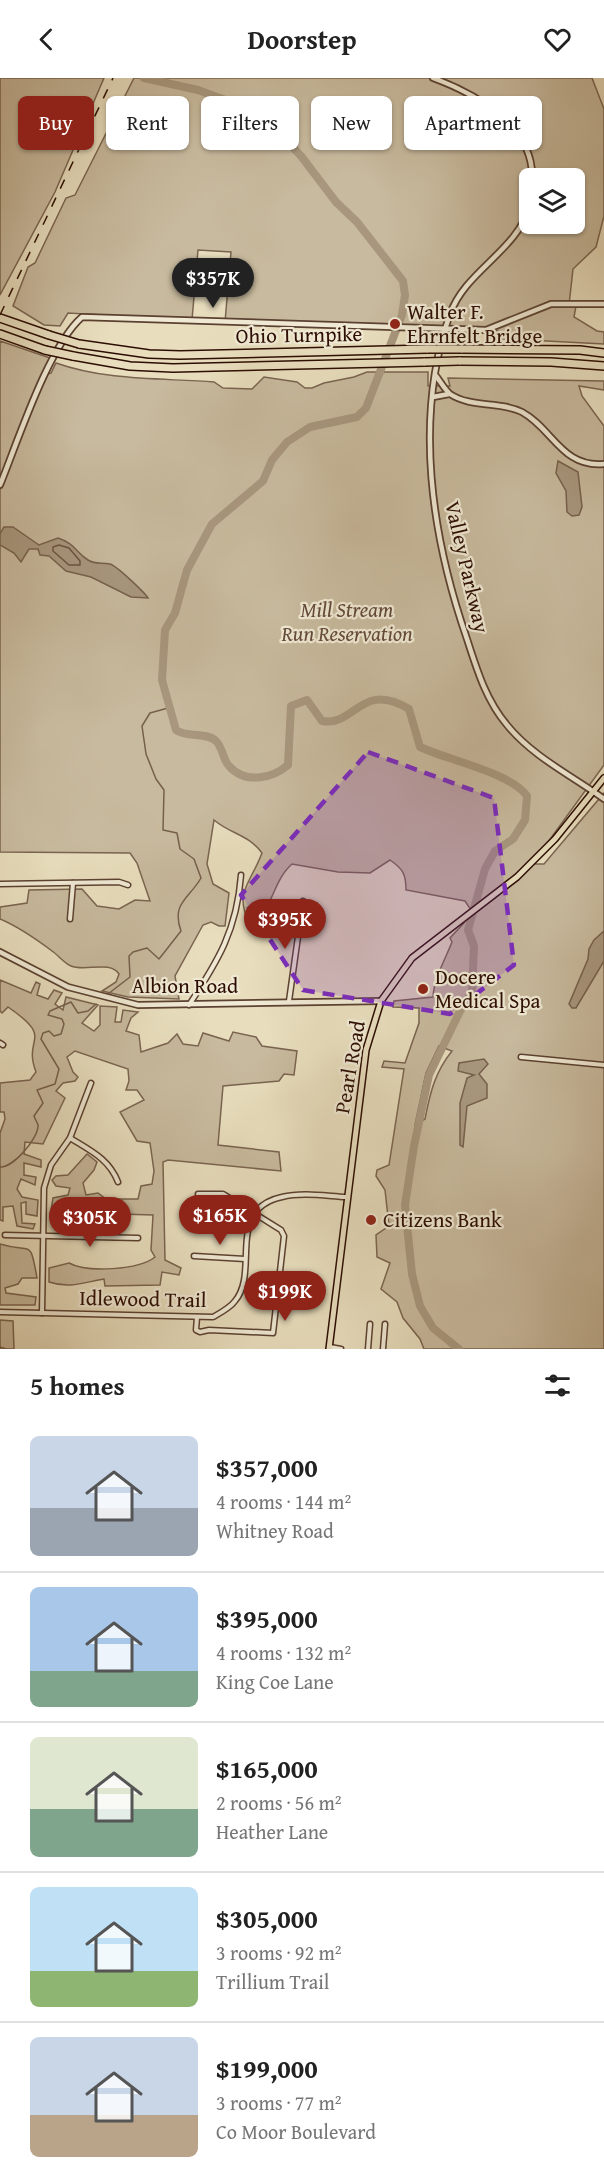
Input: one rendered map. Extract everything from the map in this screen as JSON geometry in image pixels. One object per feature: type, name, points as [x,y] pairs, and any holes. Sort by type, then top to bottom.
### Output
[{"type":"highway","name":"Ohio Turnpike","points":[[0,318],[79,344],[150,354],[408,349],[580,350],[604,353]]},
{"type":"highway","name":"Ohio Turnpike","points":[[0,334],[45,350],[130,366],[459,361],[551,362],[604,366]]},
{"type":"main road","name":"Pearl Road","points":[[330,1348],[346,1197],[366,1050],[381,1001],[411,958],[500,890],[555,839],[604,778]]},
{"type":"street","points":[[433,78],[475,97],[507,122],[525,150],[531,168]]},
{"type":"street","name":"Valley Parkway","points":[[519,230],[512,240],[473,277],[462,291],[447,328],[433,397],[431,459],[439,532],[461,622],[483,686],[493,706],[517,737],[604,799]]},
{"type":"street","points":[[0,485],[60,346],[81,317],[404,325],[486,330],[551,304],[604,304]]},
{"type":"street","points":[[436,376],[449,394]]},
{"type":"street","points":[[433,397],[449,394],[470,402],[520,411],[536,422],[565,454],[583,463],[604,464]]},
{"type":"street","points":[[189,1005],[222,954],[231,933],[240,899],[241,875]]},
{"type":"street","points":[[0,884],[119,882],[128,885]]},
{"type":"street","points":[[70,919],[73,883]]},
{"type":"street","points":[[289,1001],[303,901]]},
{"type":"street","name":"Albion Road","points":[[0,952],[68,987],[138,1005],[381,1001]]},
{"type":"street","points":[[521,1057],[604,1065]]},
{"type":"street","points":[[42,1312],[44,1188],[51,1165],[70,1138],[91,1083]]},
{"type":"street","points":[[70,1138],[113,1168],[118,1182]]},
{"type":"street","points":[[197,1317],[196,1330],[200,1332],[209,1330],[273,1333],[284,1236],[280,1230],[223,1194],[198,1194]]},
{"type":"street","points":[[254,1213],[269,1201],[283,1196],[346,1197]]},
{"type":"street","name":"Idlewood Trail","points":[[0,1312],[213,1317],[236,1301],[243,1285],[245,1259],[254,1213]]},
{"type":"street","points":[[5,1235],[138,1238]]},
{"type":"street","points":[[194,1256],[245,1259]]},
{"type":"street","points":[[368,1349],[370,1324]]},
{"type":"street","points":[[383,1349],[385,1324]]},
{"type":"street","points":[[330,1348],[341,1349]]},
{"type":"highlighted area","points":[[368,752],[494,798],[514,965],[450,1014],[303,990],[241,895]]},
{"type":"green space","points":[[0,78],[104,78],[94,101],[94,96],[18,96],[18,150],[73,150],[55,192],[0,295]]},
{"type":"green space","points":[[134,78],[592,78],[604,109],[604,216],[596,247],[573,269],[569,305],[576,306],[574,317],[597,331],[604,332],[604,344],[487,338],[497,331],[225,322],[231,252],[198,250],[192,320],[68,313],[60,326],[44,325],[13,306],[28,267],[35,263],[66,198],[75,195],[106,134],[106,150],[189,150],[189,96],[125,96]]},
{"type":"green space","name":"Mill Stream Run Reservation","points":[[0,341],[50,358],[43,375],[51,373],[56,363],[114,376],[214,382],[223,388],[252,389],[264,377],[297,382],[305,388],[312,388],[367,372],[428,372],[428,386],[450,386],[448,378],[604,381],[604,390],[579,386],[582,396],[604,426],[604,765],[532,864],[544,864],[604,793],[604,1349],[424,1349],[420,1339],[403,1318],[397,1302],[381,1289],[390,1263],[377,1257],[376,1235],[389,1226],[385,1190],[376,1176],[377,1170],[389,1165],[404,1069],[382,1067],[384,1061],[405,1063],[419,1023],[419,1008],[393,1007],[394,1001],[433,997],[438,976],[452,942],[450,938],[464,923],[465,915],[471,910],[465,901],[406,890],[403,872],[390,860],[370,873],[338,872],[292,864],[280,880],[264,912],[268,930],[250,925],[245,914],[243,896],[262,853],[251,842],[214,820],[207,864],[213,884],[229,893],[225,926],[211,922],[203,925],[175,976],[179,999],[128,997],[102,991],[116,982],[119,974],[115,970],[104,967],[83,968],[68,965],[34,938],[0,919],[0,907],[27,903],[29,890],[82,889],[97,906],[119,909],[135,900],[150,901],[137,863],[130,853],[0,852]],"holes":[[[439,1046],[452,1051],[434,1083],[425,1119],[415,1125],[426,1073]]]},
{"type":"green space","points":[[0,980],[31,993],[36,982],[40,984],[37,995],[48,999],[54,990],[62,993],[55,1004],[63,1010],[66,997],[98,1005],[82,1023],[94,1031],[100,1025],[100,1006],[117,1007],[115,1022],[121,1022],[123,1010],[138,1012],[131,1018],[126,1031],[139,1035],[141,1052],[168,1043],[177,1034],[183,1044],[198,1046],[203,1033],[229,1041],[233,1032],[256,1037],[262,1046],[297,1051],[294,1075],[284,1074],[279,1081],[223,1086],[218,1145],[279,1152],[281,1171],[168,1160],[163,1162],[165,1260],[181,1268],[179,1275],[162,1272],[160,1285],[105,1286],[104,1279],[71,1285],[49,1282],[49,1268],[69,1263],[88,1268],[113,1269],[137,1265],[155,1257],[151,1250],[153,1215],[86,1213],[82,1209],[84,1202],[51,1211],[53,1198],[68,1195],[70,1188],[56,1186],[52,1180],[56,1176],[68,1175],[87,1154],[97,1162],[94,1170],[83,1183],[86,1195],[98,1193],[106,1199],[138,1199],[141,1186],[152,1184],[154,1171],[150,1143],[137,1141],[120,1112],[144,1100],[137,1090],[126,1090],[129,1081],[128,1069],[75,1051],[67,1057],[73,1072],[78,1077],[75,1081],[63,1083],[56,1091],[65,1098],[43,1144],[25,1142],[24,1154],[41,1160],[41,1167],[24,1163],[24,1175],[36,1177],[35,1185],[21,1179],[17,1189],[22,1197],[38,1200],[37,1216],[26,1214],[26,1202],[21,1203],[22,1223],[35,1224],[33,1229],[17,1226],[13,1206],[3,1207],[3,1221],[0,1220],[0,1133],[5,1119],[4,1112],[0,1112],[0,1083],[30,1080],[36,1072],[32,1051],[34,1033],[31,1026],[8,1007],[2,1013],[0,1011]]},
{"type":"green space","points":[[0,1244],[28,1249],[31,1252],[37,1278],[22,1278],[18,1284],[5,1288],[6,1293],[36,1297],[35,1305],[0,1305]]},
{"type":"green space","points":[[0,1320],[13,1321],[14,1349],[0,1349]]},
{"type":"water","points":[[558,461],[578,472],[582,507],[579,515],[572,516],[567,512],[566,491],[556,473]]},
{"type":"water","points":[[4,527],[13,527],[39,545],[58,538],[64,540],[91,562],[114,566],[148,598],[131,597],[91,577],[66,571],[49,556],[40,555],[38,549],[29,549],[21,562],[14,553],[0,545],[0,534]]},
{"type":"water","points":[[604,931],[604,961],[576,1008],[572,1008],[569,1004],[588,959],[589,949],[594,940]]},
{"type":"water","points":[[484,1059],[488,1064],[479,1074],[487,1084],[487,1098],[467,1106],[463,1147],[460,1145],[460,1103],[467,1078],[474,1075],[458,1071],[459,1063]]},
{"type":"waterway","points":[[144,78],[198,90],[261,113],[301,156],[336,202],[357,222],[403,281],[405,295],[402,315],[366,408],[357,417],[310,427],[287,442],[272,460],[263,481],[212,524],[187,570],[175,613],[165,630],[162,680],[176,730],[212,738],[222,750],[229,766],[235,772],[243,775],[258,778],[274,774],[288,765],[291,706],[307,700],[322,721],[333,721],[343,718],[360,706],[380,699],[393,701],[409,709],[420,747],[507,780],[527,796],[525,820],[513,839],[495,851],[485,869],[468,930],[474,946],[472,992],[463,1005],[429,1075],[414,1146],[405,1205],[412,1274],[420,1306],[433,1328],[459,1349]]},
{"type":"waterway","points":[[108,994],[130,977],[129,956],[133,952],[147,948],[159,959],[181,931],[178,922],[180,907],[201,878],[194,859],[180,849],[177,833],[163,830],[164,790],[156,779],[146,754],[142,726],[150,713],[168,708]]},
{"type":"waterway","points":[[0,1167],[12,1163],[30,1144],[38,1125],[34,1116],[43,1103],[37,1090],[55,1084],[59,1069],[41,1039],[43,1033],[49,1031],[54,1036],[61,1034],[64,1024],[62,1019],[48,1015],[50,1011],[71,1002],[78,1013],[88,1011],[96,1004]]},
{"type":"waterway","points":[[0,1347],[6,1349]]},
{"type":"railway","points":[[0,315],[113,78]]},
{"type":"place","name":"Walter F. Ehrnfelt Bridge","points":[[395,324]]},
{"type":"place","name":"Docere Medical Spa","points":[[423,989]]},
{"type":"place","name":"Citizens Bank","points":[[371,1220]]}]
